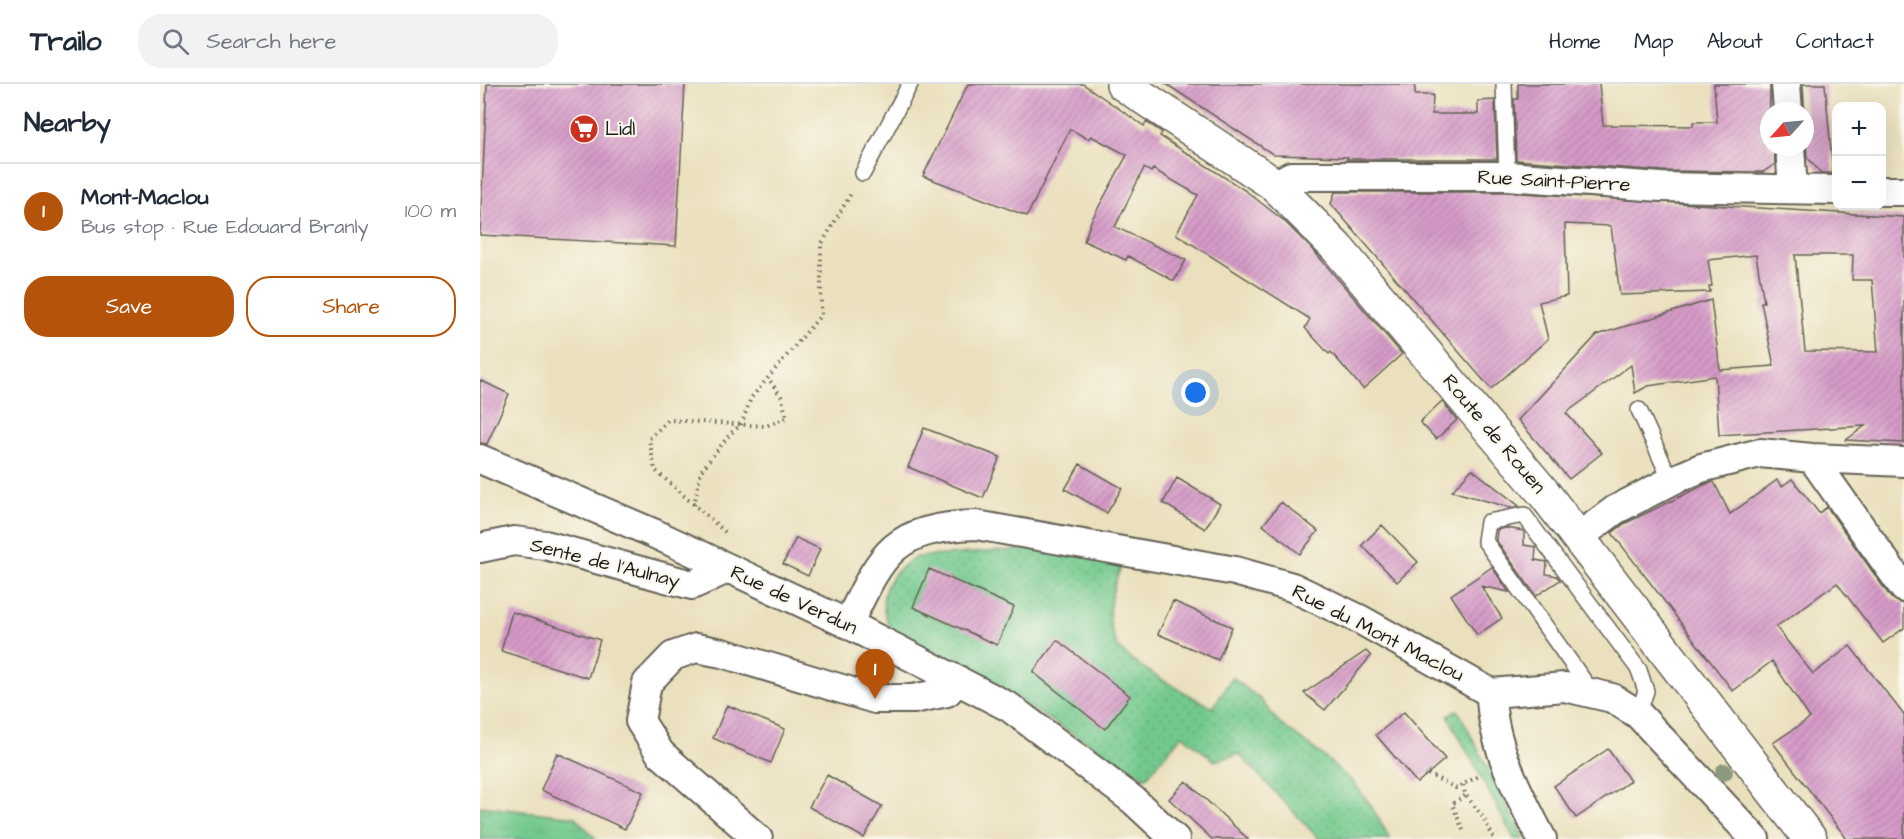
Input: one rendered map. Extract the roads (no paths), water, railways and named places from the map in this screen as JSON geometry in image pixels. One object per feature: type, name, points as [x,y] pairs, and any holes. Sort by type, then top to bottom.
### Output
[{"type":"street","name":"Route de Rouen","points":[[1123,84],[1275,185],[1344,257],[1580,537],[1810,839]]},
{"type":"street","points":[[1786,84],[1787,102]]},
{"type":"street","points":[[1791,156],[1793,189]]},
{"type":"street","name":"Rue Saint-Pierre","points":[[1275,185],[1291,176],[1507,176],[1661,187],[1832,190]]},
{"type":"street","points":[[1886,191],[1904,191]]},
{"type":"street","points":[[1580,537],[1615,510],[1671,481],[1701,468],[1760,453],[1904,462]]},
{"type":"street","points":[[1812,458],[1904,588]]},
{"type":"street","name":"Rue de Verdun","points":[[480,459],[653,533],[848,624],[1009,707],[1133,800],[1175,839]]},
{"type":"street","name":"Rue du Mont Maclou","points":[[848,624],[887,552],[912,537],[943,526],[976,525],[1235,571],[1292,586],[1361,620],[1491,693]]},
{"type":"street","name":"Sente de l'Aulnay","points":[[480,548],[514,541],[545,545],[692,585],[727,569]]},
{"type":"street","points":[[758,839],[660,753],[640,721],[647,683],[673,656],[696,648],[722,653],[797,677],[887,700],[913,699],[946,692],[958,680]]},
{"type":"street","points":[[1542,839],[1506,761],[1491,715],[1491,693],[1565,687],[1591,691],[1612,698],[1638,714],[1755,839]]},
{"type":"lane","points":[[863,173],[910,84]]},
{"type":"lane","points":[[1504,84],[1507,176]]},
{"type":"lane","points":[[1639,410],[1671,481]]},
{"type":"lane","points":[[1591,691],[1485,541],[1488,522],[1524,514],[1639,670],[1647,691],[1638,714]]},
{"type":"place","name":"Lidl","points":[[584,129]]},
{"type":"place","name":"Mont-Maclou","points":[[875,699]]}]
